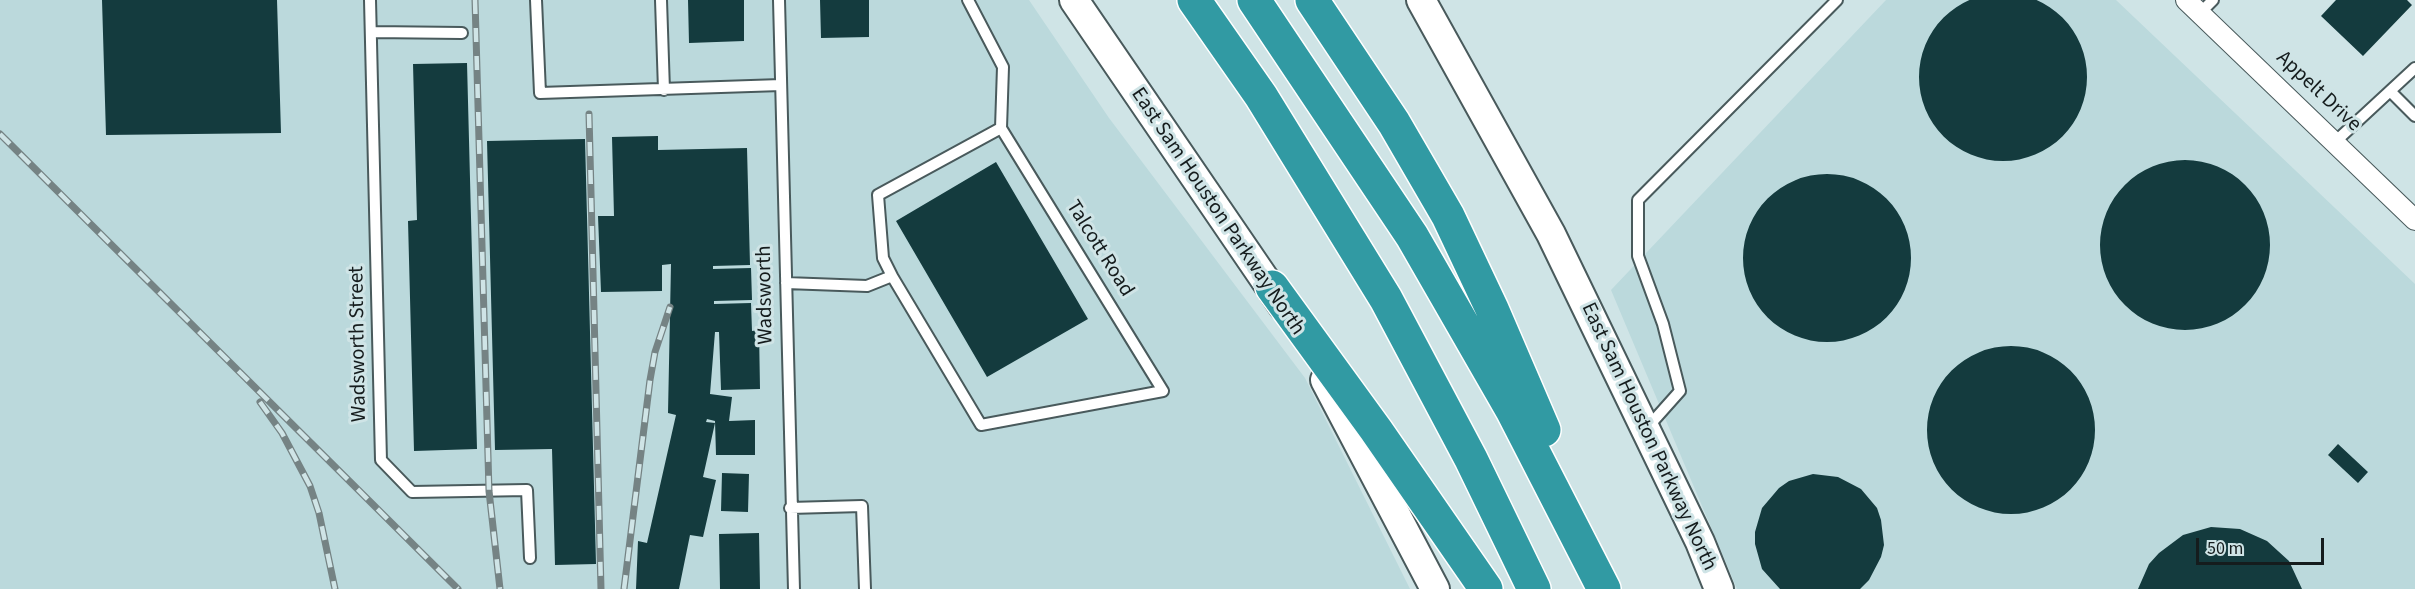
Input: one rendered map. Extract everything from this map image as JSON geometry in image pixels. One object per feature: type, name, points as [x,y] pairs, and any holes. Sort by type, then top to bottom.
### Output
[{"type":"highway","points":[[1189,0],[1218,33]]},
{"type":"highway","points":[[1194,0],[1261,96],[1386,299],[1471,459],[1534,589]]},
{"type":"highway","points":[[1254,0],[1412,236],[1512,410],[1604,589]]},
{"type":"highway","points":[[1312,0],[1394,123],[1470,260],[1611,589]]},
{"type":"highway","points":[[1272,287],[1377,430],[1486,589]]},
{"type":"main road","name":"East Sam Houston Parkway North","points":[[1074,0],[1272,287],[1353,430],[1435,589]]},
{"type":"main road","name":"East Sam Houston Parkway North","points":[[1421,0],[1551,234],[1700,542],[1719,589]]},
{"type":"street","name":"Appelt Drive","points":[[2200,4],[2415,220]]},
{"type":"lane","name":"Wadsworth Street","points":[[370,0],[381,460],[412,492],[527,490],[530,558]]},
{"type":"lane","points":[[536,0],[540,93],[781,85]]},
{"type":"lane","points":[[661,0],[664,90]]},
{"type":"lane","name":"Wadsworth","points":[[779,0],[790,508],[794,589]]},
{"type":"lane","points":[[786,283],[867,286],[892,276],[883,258],[878,195],[1001,128],[1003,67],[968,0]]},
{"type":"lane","points":[[1645,430],[1680,391],[1663,324],[1638,256],[1638,200],[1837,0]]},
{"type":"lane","points":[[372,32],[462,33]]},
{"type":"lane","points":[[2336,141],[2415,68]]},
{"type":"lane","points":[[2390,91],[2415,116]]},
{"type":"lane","name":"Talcott Road","points":[[892,276],[981,425],[1163,391],[1001,128]]},
{"type":"lane","points":[[790,508],[862,506],[865,589]]},
{"type":"shaded area","points":[[0,0],[1029,0],[1109,118],[1305,378],[1410,589],[0,589]]},
{"type":"shaded area","points":[[1886,0],[2116,0],[2415,284],[2415,589],[1737,589],[1611,290]]},
{"type":"building","points":[[2003,-7],[2035,0],[2050,7],[2062,18],[2073,30],[2080,45],[2087,77],[2080,109],[2073,124],[2062,136],[2050,147],[2035,154],[2003,161],[1971,154],[1956,147],[1944,136],[1933,124],[1926,109],[1919,77],[1926,45],[1933,30],[1944,18],[1956,7],[1971,0]]},
{"type":"building","points":[[102,0],[277,0],[281,133],[106,135]]},
{"type":"building","points":[[688,0],[744,0],[744,41],[689,43]]},
{"type":"building","points":[[820,0],[869,0],[869,37],[821,38]]},
{"type":"building","points":[[2336,0],[2407,0],[2412,5],[2363,56],[2321,16]]},
{"type":"building","points":[[467,63],[477,449],[414,451],[408,221],[417,220],[413,64]]},
{"type":"building","points":[[658,136],[658,150],[747,148],[750,265],[713,266],[713,269],[751,268],[752,300],[714,301],[714,304],[751,303],[752,331],[759,330],[760,389],[721,390],[719,332],[715,332],[710,394],[732,397],[729,421],[755,420],[755,455],[716,455],[715,421],[707,419],[706,422],[715,423],[703,477],[716,480],[703,537],[690,535],[679,589],[636,589],[638,541],[647,543],[676,415],[668,413],[671,264],[662,265],[662,291],[601,292],[598,216],[614,216],[612,137]]},
{"type":"building","points":[[585,139],[596,564],[555,565],[552,449],[495,450],[487,141]]},
{"type":"building","points":[[2185,160],[2217,167],[2245,185],[2263,213],[2270,245],[2263,277],[2245,305],[2217,323],[2185,330],[2153,323],[2125,305],[2107,277],[2100,245],[2107,213],[2125,185],[2153,167]]},
{"type":"building","points":[[996,162],[1088,319],[987,377],[896,221]]},
{"type":"building","points":[[1827,174],[1843,175],[1859,180],[1887,198],[1905,226],[1910,242],[1910,274],[1905,290],[1887,318],[1859,336],[1843,341],[1827,342],[1811,341],[1795,336],[1767,318],[1749,290],[1744,274],[1743,258],[1744,242],[1749,226],[1767,198],[1795,180],[1811,175]]},
{"type":"building","points":[[2011,346],[2027,347],[2043,352],[2071,370],[2089,398],[2094,414],[2094,446],[2089,462],[2071,490],[2043,508],[2027,513],[2011,514],[1995,513],[1979,508],[1951,490],[1933,462],[1928,446],[1927,430],[1928,414],[1933,398],[1951,370],[1979,352],[1995,347]]},
{"type":"building","points":[[2338,444],[2368,472],[2358,483],[2328,455]]},
{"type":"building","points":[[722,473],[749,474],[748,512],[721,511]]},
{"type":"building","points":[[1813,474],[1838,477],[1861,489],[1877,508],[1884,545],[1881,557],[1869,580],[1860,589],[1780,589],[1762,569],[1755,544],[1755,532],[1762,508],[1779,488],[1789,481]]},
{"type":"building","points":[[2211,527],[2240,529],[2267,541],[2289,561],[2302,589],[2138,589],[2149,564],[2159,553],[2183,535]]},
{"type":"building","points":[[759,533],[760,589],[720,589],[719,534]]},
{"type":"railway","points":[[475,0],[489,491],[500,589]]},
{"type":"railway","points":[[589,114],[601,589]]},
{"type":"railway","points":[[0,134],[458,589]]},
{"type":"railway","points":[[624,589],[650,380],[655,352],[670,307]]},
{"type":"railway","points":[[260,402],[282,433],[310,486],[319,513],[335,589]]}]
